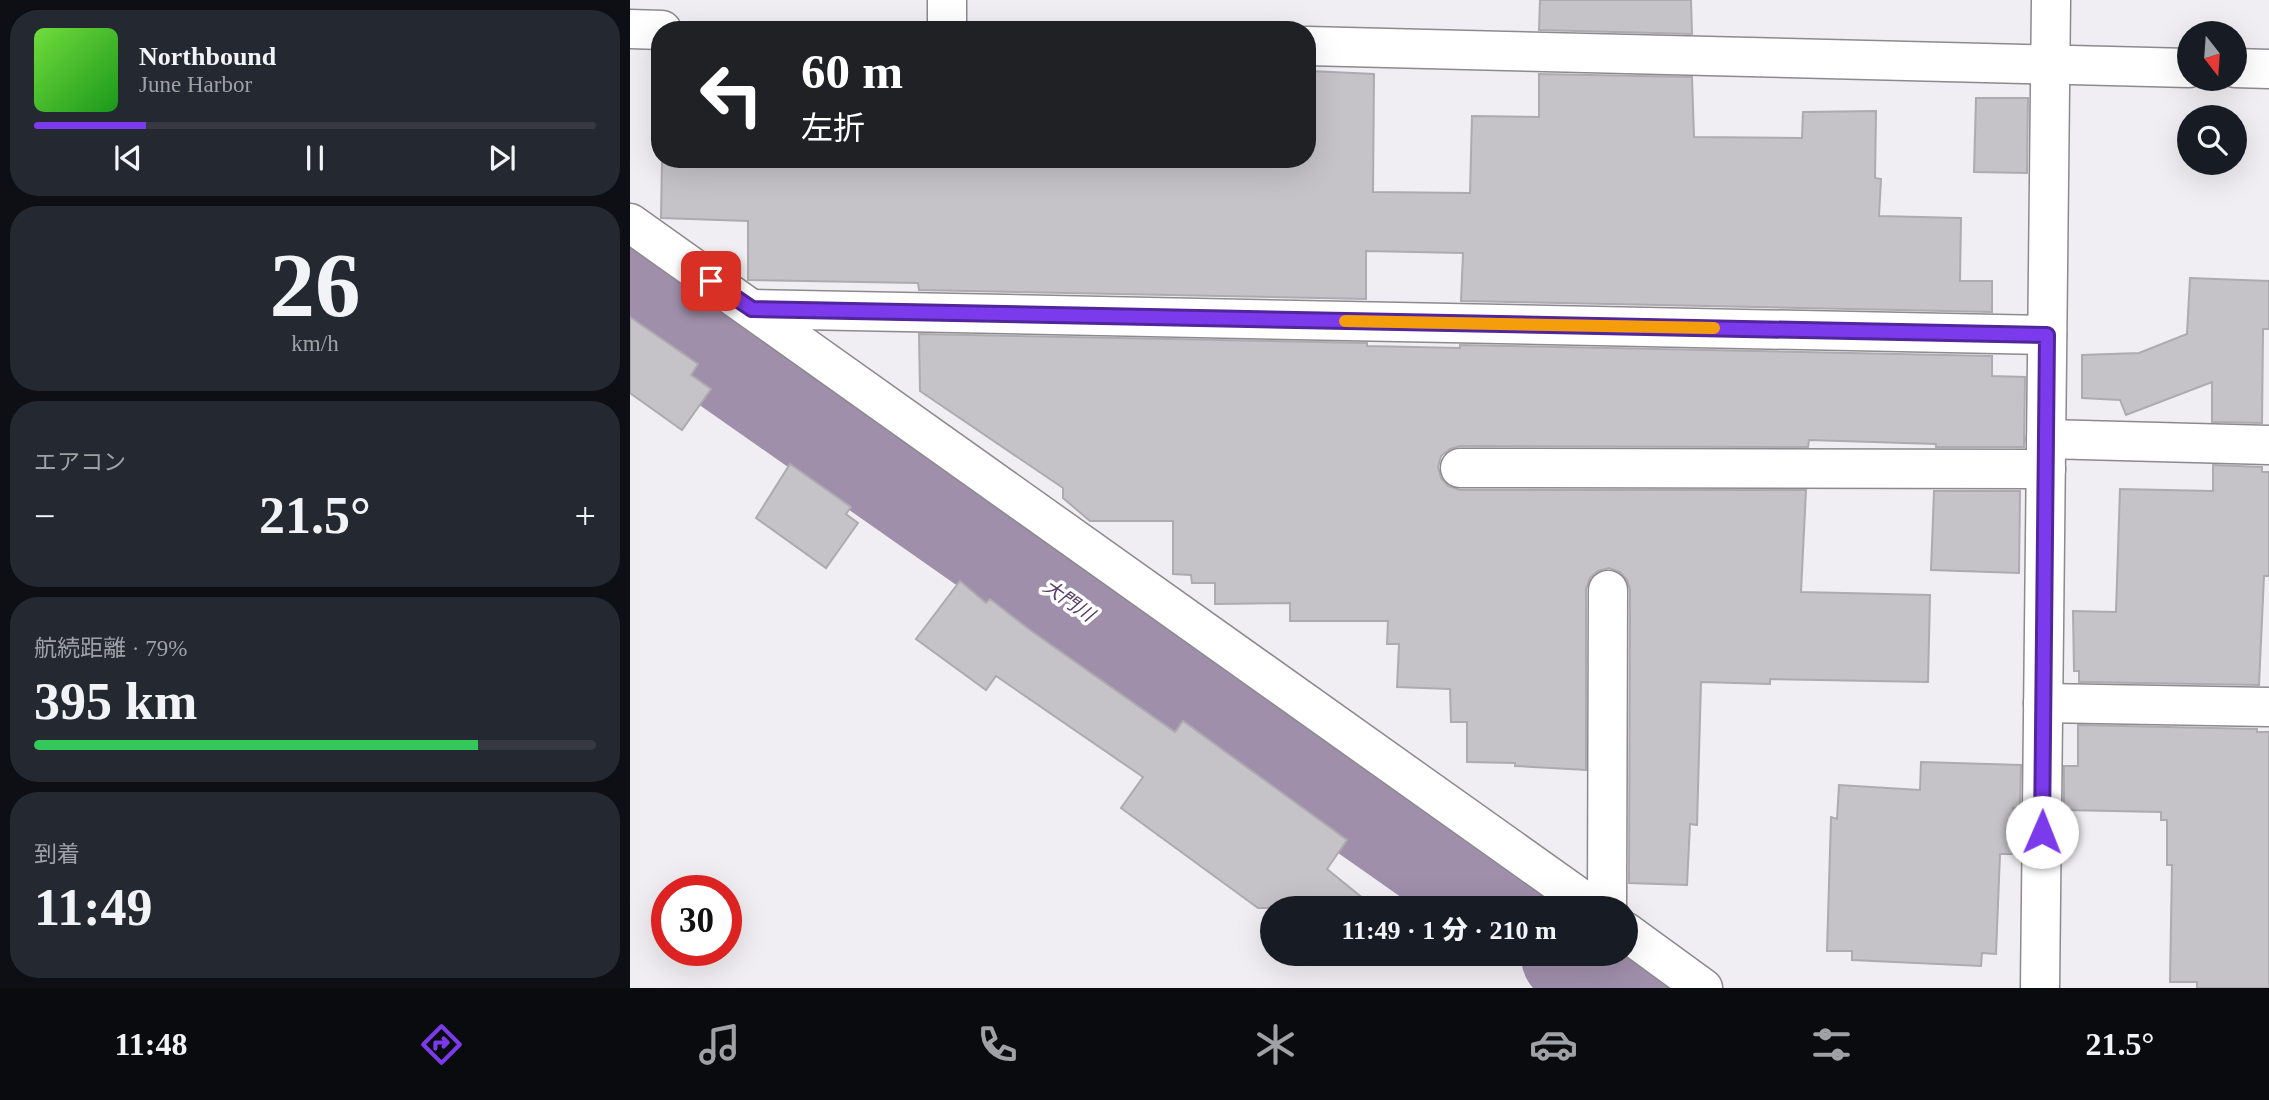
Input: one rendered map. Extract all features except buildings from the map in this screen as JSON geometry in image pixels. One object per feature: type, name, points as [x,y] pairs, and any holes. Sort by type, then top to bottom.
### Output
[{"type":"street","points":[[947,0],[947,21]]},
{"type":"street","points":[[2040,988],[2051,0]]},
{"type":"street","points":[[630,29],[651,30]]},
{"type":"street","points":[[1316,46],[2177,68]]},
{"type":"street","points":[[2247,68],[2269,69]]},
{"type":"street","points":[[630,223],[1577,896]]},
{"type":"street","points":[[752,309],[2047,335]]},
{"type":"street","points":[[1460,468],[2046,454],[2269,445]]},
{"type":"street","points":[[1607,896],[1608,590]]},
{"type":"street","points":[[2043,703],[2269,707]]},
{"type":"street","points":[[1638,941],[1703,988]]},
{"type":"waterway","name":"大門川","points":[[630,292],[1491,896]]},
{"type":"waterway","name":"大門川","points":[[1590,966],[1622,988]]},
{"type":"slow traffic","points":[[1345,321],[1714,328]]},
{"type":"route","points":[[711,281],[752,309],[2047,335],[2042,832]]}]
